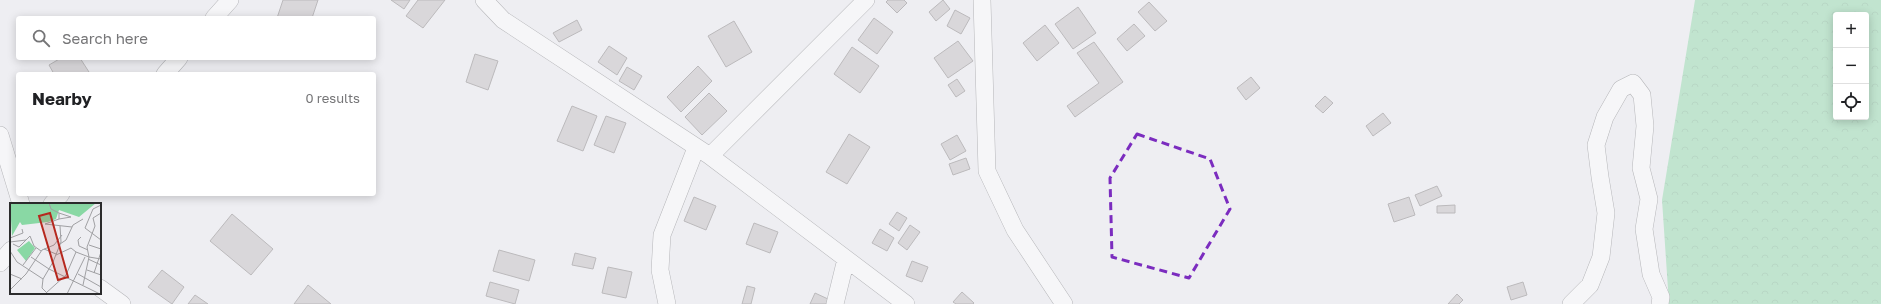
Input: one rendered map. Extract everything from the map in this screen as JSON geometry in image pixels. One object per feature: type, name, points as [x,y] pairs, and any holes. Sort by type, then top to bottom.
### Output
[{"type":"street","points":[[216,16],[230,0]]},
{"type":"street","points":[[484,0],[503,20],[703,152],[906,304]]},
{"type":"street","points":[[667,304],[660,270],[662,235],[703,152],[866,0]]},
{"type":"street","points":[[982,0],[987,171],[1015,230],[1064,304]]},
{"type":"street","points":[[167,72],[177,60]]},
{"type":"street","points":[[1571,304],[1590,284],[1601,257],[1606,213],[1596,145],[1605,117],[1621,89],[1633,83],[1642,95],[1645,126],[1642,168],[1649,198],[1644,229],[1651,274],[1661,297],[1660,304]]},
{"type":"street","points":[[0,135],[16,188]]},
{"type":"street","points":[[0,263],[10,251]]},
{"type":"street","points":[[835,304],[846,259]]},
{"type":"street","points":[[101,289],[122,304]]},
{"type":"highlighted area","points":[[1137,134],[1210,159],[1230,209],[1189,278],[1112,257],[1110,178]]},
{"type":"green space","points":[[1695,0],[1881,0],[1881,304],[1669,304],[1662,200]]},
{"type":"building","points":[[283,0],[318,0],[313,16],[278,16]]},
{"type":"building","points":[[391,0],[410,0],[404,9]]},
{"type":"building","points":[[418,0],[445,0],[423,28],[406,16]]},
{"type":"building","points":[[888,0],[904,0],[907,3],[897,13],[886,2]]},
{"type":"building","points":[[943,0],[950,9],[936,21],[929,12]]},
{"type":"building","points":[[1149,2],[1167,21],[1155,31],[1138,12]]},
{"type":"building","points":[[1078,7],[1096,33],[1073,49],[1055,24]]},
{"type":"building","points":[[955,10],[970,18],[961,34],[947,26]]},
{"type":"building","points":[[874,18],[893,32],[877,54],[858,40]]},
{"type":"building","points":[[577,20],[582,30],[559,42],[553,33]]},
{"type":"building","points":[[734,21],[752,52],[726,67],[708,36]]},
{"type":"building","points":[[1134,24],[1145,36],[1127,51],[1117,39]]},
{"type":"building","points":[[1045,25],[1059,43],[1037,61],[1023,43]]},
{"type":"building","points":[[958,41],[973,61],[948,78],[934,58]]},
{"type":"building","points":[[1094,42],[1123,82],[1075,117],[1067,106],[1099,83],[1077,53]]},
{"type":"building","points":[[609,46],[627,58],[617,75],[598,62]]},
{"type":"building","points":[[852,47],[879,66],[860,93],[834,74]]},
{"type":"building","points":[[475,54],[498,61],[488,90],[466,82]]},
{"type":"building","points":[[58,60],[81,60],[89,72],[53,72],[49,65]]},
{"type":"building","points":[[698,66],[712,81],[681,112],[667,97]]},
{"type":"building","points":[[627,67],[642,76],[634,90],[619,81]]},
{"type":"building","points":[[1251,77],[1260,88],[1246,100],[1237,88]]},
{"type":"building","points":[[957,79],[965,91],[956,97],[948,85]]},
{"type":"building","points":[[709,93],[727,111],[702,135],[685,117]]},
{"type":"building","points":[[1325,96],[1333,103],[1323,113],[1315,106]]},
{"type":"building","points":[[572,106],[597,116],[583,151],[557,141]]},
{"type":"building","points":[[1383,113],[1391,123],[1373,136],[1366,126]]},
{"type":"building","points":[[606,116],[626,123],[614,153],[594,145]]},
{"type":"building","points":[[849,134],[870,147],[847,184],[826,172]]},
{"type":"building","points":[[957,135],[966,151],[950,160],[941,144]]},
{"type":"building","points":[[966,158],[970,169],[953,175],[949,164]]},
{"type":"building","points":[[1437,186],[1442,196],[1420,206],[1415,195]]},
{"type":"building","points":[[694,197],[716,206],[706,230],[684,221]]},
{"type":"building","points":[[1409,197],[1415,215],[1394,222],[1388,204]]},
{"type":"building","points":[[1455,205],[1455,213],[1437,213],[1437,206]]},
{"type":"building","points":[[897,212],[907,218],[899,231],[889,224]]},
{"type":"building","points":[[232,214],[273,249],[251,275],[210,241]]},
{"type":"building","points":[[754,223],[778,232],[770,253],[746,244]]},
{"type":"building","points":[[910,225],[920,232],[907,250],[898,243]]},
{"type":"building","points":[[880,229],[894,238],[887,251],[872,243]]},
{"type":"building","points":[[499,250],[535,260],[529,281],[493,271]]},
{"type":"building","points":[[575,253],[596,258],[593,269],[572,265]]},
{"type":"building","points":[[912,261],[928,267],[922,282],[906,276]]},
{"type":"building","points":[[608,267],[632,272],[626,298],[602,293]]},
{"type":"building","points":[[162,270],[184,287],[172,304],[148,287]]},
{"type":"building","points":[[490,282],[519,290],[515,304],[486,296]]},
{"type":"building","points":[[1523,282],[1527,295],[1511,300],[1507,287]]},
{"type":"building","points":[[308,285],[331,304],[294,304]]},
{"type":"building","points":[[747,286],[755,288],[751,304],[742,304]]},
{"type":"building","points":[[962,292],[974,303],[973,304],[956,304],[953,302]]},
{"type":"building","points":[[815,293],[828,299],[826,304],[810,304]]},
{"type":"building","points":[[1457,294],[1463,300],[1459,304],[1448,304]]},
{"type":"building","points":[[195,295],[208,304],[188,304]]}]
